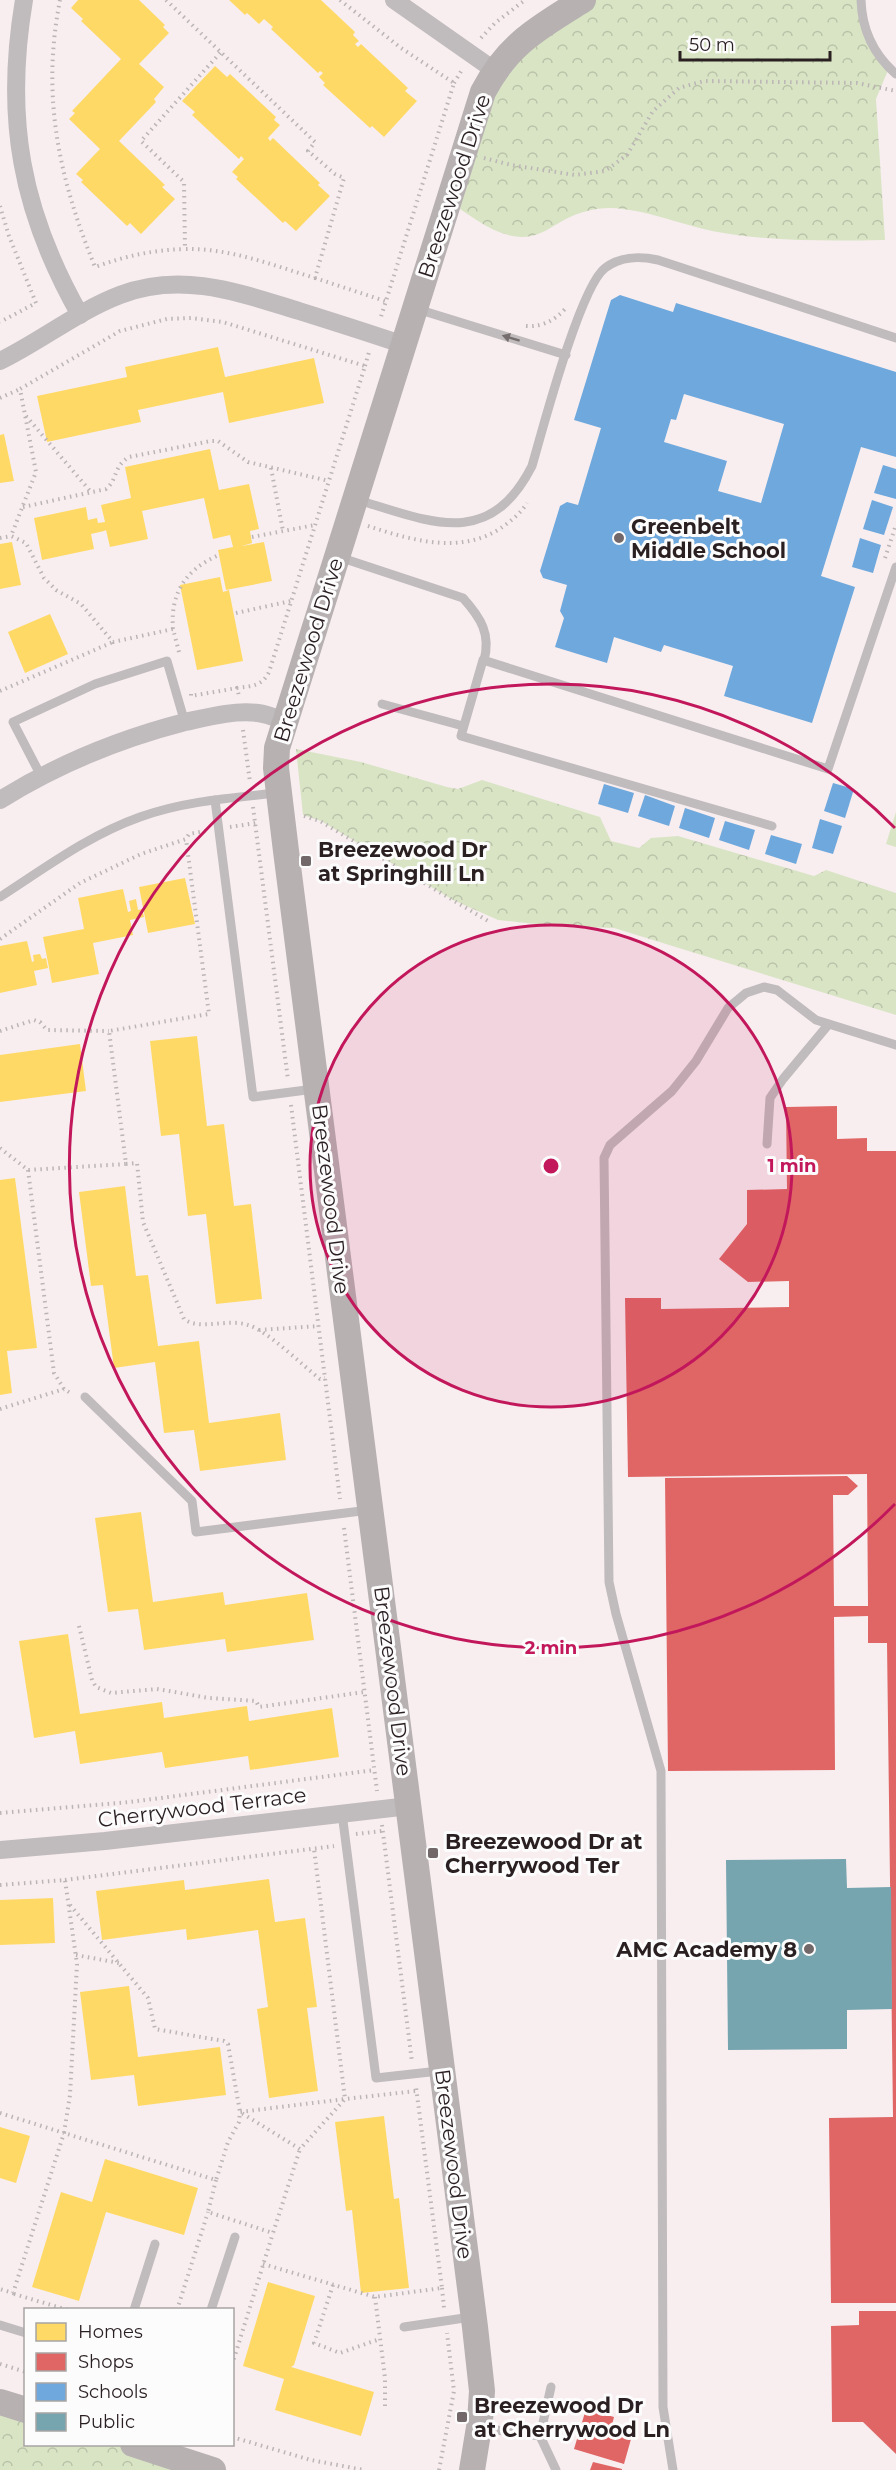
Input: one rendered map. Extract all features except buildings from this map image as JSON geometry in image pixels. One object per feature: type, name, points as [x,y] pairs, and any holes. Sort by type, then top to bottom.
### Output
[{"type":"street","points":[[24,0],[14,73],[22,162],[43,243],[80,315]]},
{"type":"street","points":[[394,0],[494,70]]},
{"type":"street","name":"Breezewood Drive","points":[[472,2470],[482,2391],[474,2317],[282,819],[277,748],[483,93],[494,70],[519,43],[583,0]]},
{"type":"street","points":[[0,361],[109,299],[138,289],[178,284],[193,284],[237,292],[404,345]]},
{"type":"street","points":[[0,800],[40,777],[105,747],[184,723],[241,713],[260,713],[284,721]]},
{"type":"street","name":"Cherrywood Terrace","points":[[0,1850],[83,1844],[409,1806]]},
{"type":"street","points":[[0,2402],[24,2409]]},
{"type":"street","points":[[140,2446],[166,2450],[213,2470]]},
{"type":"lane","points":[[861,0],[862,18],[869,41],[880,58],[896,74]]},
{"type":"lane","points":[[351,509],[454,525],[491,514],[521,487],[532,466],[583,301],[603,269],[617,261],[645,257],[896,338]]},
{"type":"lane","points":[[415,308],[566,355]]},
{"type":"lane","points":[[336,556],[463,598],[475,611],[484,627],[488,646],[461,736],[772,825]]},
{"type":"lane","points":[[484,661],[828,769],[896,567]]},
{"type":"lane","points":[[40,777],[13,722],[95,684],[167,661],[184,723]]},
{"type":"lane","points":[[382,704],[464,726]]},
{"type":"lane","points":[[0,897],[68,852],[115,827],[166,809],[279,792]]},
{"type":"lane","points":[[215,800],[253,1097],[317,1089]]},
{"type":"lane","points":[[673,2470],[663,2407],[661,1771],[609,1582],[604,1158],[610,1145],[672,1091],[696,1061],[728,1008],[746,993],[764,987],[777,990],[816,1020],[896,1045]]},
{"type":"lane","points":[[767,1144],[770,1098],[783,1078],[828,1025]]},
{"type":"lane","points":[[85,1397],[192,1501],[196,1532],[371,1510]]},
{"type":"lane","points":[[342,1814],[376,2078],[442,2071]]},
{"type":"lane","points":[[212,2308],[235,2237]]},
{"type":"lane","points":[[135,2308],[155,2244]]},
{"type":"lane","points":[[404,2327],[474,2317]]},
{"type":"lane","points":[[0,2325],[24,2332]]},
{"type":"lane","points":[[551,2387],[540,2436],[556,2470]]},
{"type":"lane","points":[[479,2428],[540,2436]]},
{"type":"path","points":[[60,0],[54,38],[52,82],[55,124],[66,189],[95,267],[153,250],[206,248],[245,256],[386,300]]},
{"type":"path","points":[[166,0],[315,142],[308,151],[335,174],[344,178],[315,278]]},
{"type":"path","points":[[340,0],[401,48],[454,83]]},
{"type":"path","points":[[188,685],[191,696],[259,684],[265,679],[454,83],[471,54],[495,23],[525,0]]},
{"type":"path","points":[[185,249],[184,182],[141,141],[221,52]]},
{"type":"path","points":[[464,151],[511,165],[575,175],[605,171],[627,155],[652,111],[679,88],[704,81],[857,82],[896,91]]},
{"type":"path","points":[[0,206],[9,236],[36,303],[0,322]]},
{"type":"path","points":[[517,323],[528,327],[542,325],[552,321],[566,309],[570,297],[583,301]]},
{"type":"path","points":[[0,398],[20,389],[120,331],[167,319],[191,318],[223,322],[365,366]]},
{"type":"path","points":[[11,536],[36,472],[20,389]]},
{"type":"path","points":[[25,415],[92,492]]},
{"type":"path","points":[[23,507],[106,489],[110,486],[119,463],[129,457],[211,441],[218,441],[248,462],[329,481]]},
{"type":"path","points":[[271,468],[283,531]]},
{"type":"path","points":[[351,509],[395,535],[450,544],[471,542],[494,532],[513,520],[530,499]]},
{"type":"path","points":[[252,537],[315,525]]},
{"type":"path","points":[[0,538],[11,536],[26,543],[44,578],[56,590],[81,604],[113,642]]},
{"type":"path","points":[[182,662],[173,629],[172,608],[179,586],[192,571],[219,555]]},
{"type":"path","points":[[236,613],[291,601]]},
{"type":"path","points":[[0,691],[113,642],[173,629]]},
{"type":"path","points":[[237,688],[454,2391],[439,2470]]},
{"type":"path","points":[[0,939],[80,883],[141,854],[186,839],[189,834],[303,815],[320,821],[489,921]]},
{"type":"path","points":[[0,1031],[34,1020],[40,1022],[47,1030],[109,1031],[209,1014],[186,839]]},
{"type":"path","points":[[109,1031],[126,1164]]},
{"type":"path","points":[[0,1148],[28,1170],[137,1163],[143,1222],[184,1319],[195,1324],[233,1321],[258,1330],[320,1379],[325,1378]]},
{"type":"path","points":[[28,1170],[54,1373],[69,1394],[85,1397]]},
{"type":"path","points":[[258,1330],[319,1326]]},
{"type":"path","points":[[0,1409],[64,1389]]},
{"type":"path","points":[[79,1626],[92,1680],[96,1687],[111,1693],[157,1689],[209,1698],[256,1701],[259,1707],[364,1692]]},
{"type":"path","points":[[0,1813],[130,1802],[375,1770]]},
{"type":"path","points":[[0,1885],[65,1880],[336,1846],[355,1834],[382,1831]]},
{"type":"path","points":[[234,2358],[300,2149],[345,2099],[314,1849]]},
{"type":"path","points":[[14,2294],[64,2133],[70,2095],[75,2029],[76,1955],[65,1880]]},
{"type":"path","points":[[69,1903],[148,1998],[155,2029],[224,2041],[228,2044],[240,2112],[239,2122],[228,2142],[178,2308]]},
{"type":"path","points":[[76,1955],[120,1963]]},
{"type":"path","points":[[240,2112],[416,2091]]},
{"type":"path","points":[[240,2112],[300,2149]]},
{"type":"path","points":[[0,2113],[216,2180]]},
{"type":"path","points":[[208,2212],[273,2233]]},
{"type":"path","points":[[263,2264],[375,2297],[442,2288]]},
{"type":"path","points":[[333,2285],[315,2343],[340,2354],[380,2339]]},
{"type":"path","points":[[0,2289],[61,2308]]},
{"type":"path","points":[[375,2297],[385,2378],[385,2407]]},
{"type":"path","points":[[0,2364],[24,2371]]},
{"type":"path","points":[[234,2437],[311,2460],[364,2470]]},
{"type":"green space","points":[[583,0],[861,0],[862,18],[889,68],[876,99],[885,240],[776,239],[733,235],[649,214],[610,208],[582,212],[539,234],[521,237],[492,229],[448,201],[483,93]]},
{"type":"green space","points":[[296,749],[361,762],[458,789],[482,780],[600,817],[611,841],[639,848],[651,838],[678,836],[814,876],[826,870],[896,893],[896,1015],[614,928],[555,926],[498,920],[453,900],[321,821],[303,815]]},
{"type":"green space","points":[[896,812],[896,847],[886,844]]},
{"type":"green space","points":[[0,2402],[24,2410],[24,2446],[136,2446],[213,2470],[0,2470]]},
{"type":"place","name":"Greenbelt Middle School","points":[[619,538]]},
{"type":"place","name":"Breezewood Dr at Springhill Ln","points":[[306,861]]},
{"type":"place","name":"Breezewood Dr at Cherrywood Ter","points":[[433,1853]]},
{"type":"place","name":"AMC Academy 8","points":[[809,1949]]},
{"type":"place","name":"Breezewood Dr at Cherrywood Ln","points":[[462,2417]]}]
